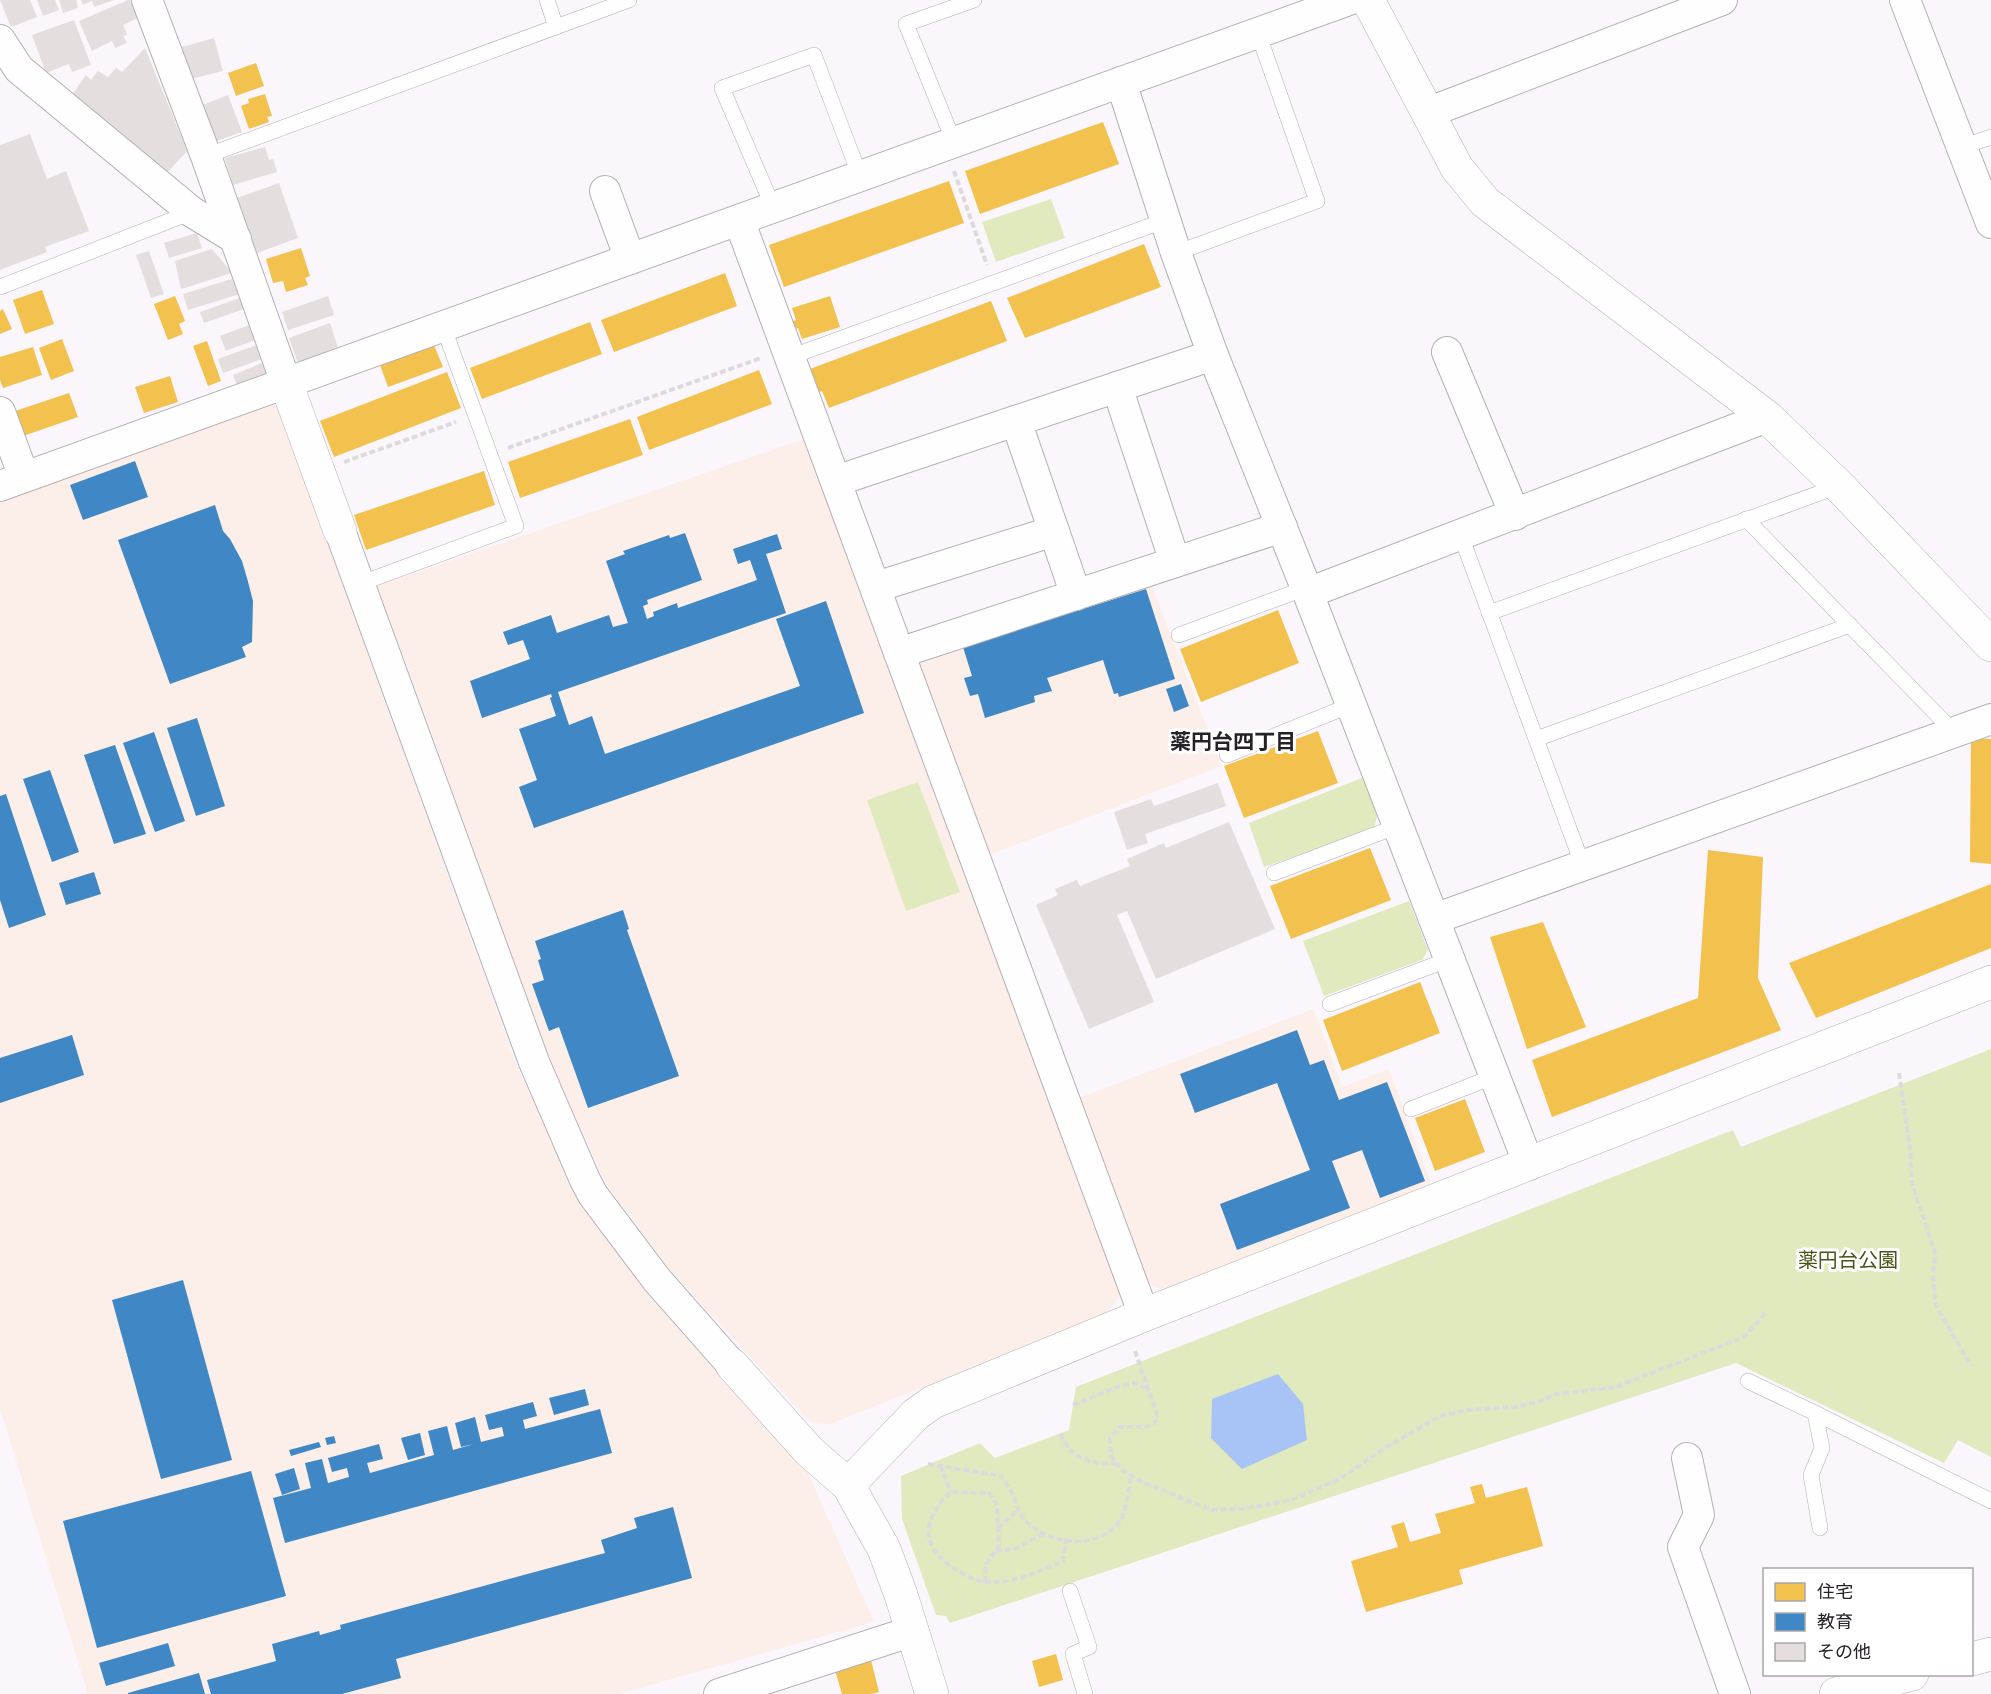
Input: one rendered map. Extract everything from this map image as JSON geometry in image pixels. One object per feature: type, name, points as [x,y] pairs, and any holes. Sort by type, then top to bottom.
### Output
[{"type":"main road","points":[[1368,0],[1457,168],[1485,202],[1767,417],[1839,486],[1991,645]]},
{"type":"main road","points":[[286,383],[340,531]]},
{"type":"main road","points":[[848,1485],[916,1414],[933,1402],[1144,1316],[1991,982]]},
{"type":"main road","points":[[732,1365],[809,1451],[848,1485],[884,1549],[932,1694]]},
{"type":"main road","points":[[1973,1658],[1991,1654]]},
{"type":"main road","points":[[1836,1694],[1904,1676]]},
{"type":"street","points":[[147,0],[206,156],[286,383]]},
{"type":"street","points":[[0,412],[12,482],[1350,0]]},
{"type":"street","points":[[1427,113],[1722,0]]},
{"type":"street","points":[[1905,0],[1991,223]]},
{"type":"street","points":[[0,40],[19,69],[192,212],[236,239]]},
{"type":"street","points":[[1120,82],[1176,253],[1213,355],[1529,1165]]},
{"type":"street","points":[[605,191],[630,259]]},
{"type":"street","points":[[739,220],[779,356],[836,481],[1144,1316]]},
{"type":"street","points":[[1447,352],[1515,515]]},
{"type":"street","points":[[836,481],[1213,355]]},
{"type":"street","points":[[1117,387],[1175,562]]},
{"type":"street","points":[[1307,591],[1461,536],[1767,417]]},
{"type":"street","points":[[1016,421],[1076,595]]},
{"type":"street","points":[[899,652],[1282,527]]},
{"type":"street","points":[[340,531],[534,1062],[585,1180],[593,1195],[657,1280],[732,1365]]},
{"type":"street","points":[[876,587],[1054,531]]},
{"type":"street","points":[[1434,919],[1991,719]]},
{"type":"street","points":[[1687,1458],[1699,1515],[1683,1547],[1735,1694]]},
{"type":"street","points":[[719,1694],[913,1631]]},
{"type":"lane","points":[[547,0],[556,27]]},
{"type":"lane","points":[[206,156],[629,0]]},
{"type":"lane","points":[[950,144],[906,24],[974,0]]},
{"type":"lane","points":[[1176,253],[1317,201],[1258,33]]},
{"type":"lane","points":[[773,207],[722,88],[814,55],[860,176]]},
{"type":"lane","points":[[1961,147],[1991,137]]},
{"type":"lane","points":[[0,287],[192,212]]},
{"type":"lane","points":[[779,356],[993,283],[1166,220]]},
{"type":"lane","points":[[359,584],[516,526],[443,326]]},
{"type":"lane","points":[[1489,613],[1839,486]]},
{"type":"lane","points":[[1746,519],[1954,732]]},
{"type":"lane","points":[[1461,536],[1583,866]]},
{"type":"lane","points":[[1179,634],[1307,591]]},
{"type":"lane","points":[[1536,739],[1850,625]]},
{"type":"lane","points":[[1227,755],[1351,705]]},
{"type":"lane","points":[[1274,873],[1398,826]]},
{"type":"lane","points":[[1330,1004],[1450,959]]},
{"type":"lane","points":[[1412,1108],[1495,1076]]},
{"type":"lane","points":[[1748,1381],[1991,1502]]},
{"type":"lane","points":[[1815,1413],[1822,1448],[1811,1475],[1820,1528]]},
{"type":"lane","points":[[1070,1591],[1089,1647],[1073,1654],[1085,1694]]},
{"type":"path","points":[[950,144],[993,283]]},
{"type":"path","points":[[490,454],[779,356]]},
{"type":"path","points":[[318,471],[476,415]]},
{"type":"path","points":[[1899,1073],[1910,1148],[1912,1183],[1935,1254],[1933,1277],[1936,1305],[1971,1366]]},
{"type":"path","points":[[1135,1349],[1157,1414],[1155,1423],[1145,1427],[1119,1427],[1110,1438],[1111,1456],[1121,1469],[1151,1486],[1212,1510],[1241,1509],[1290,1500],[1338,1480],[1385,1448],[1440,1416],[1467,1410],[1515,1407],[1538,1402],[1557,1394],[1616,1387],[1744,1336],[1767,1311]]},
{"type":"path","points":[[1073,1405],[1120,1386],[1136,1383],[1149,1391]]},
{"type":"path","points":[[1060,1434],[1068,1449],[1082,1459],[1098,1464],[1117,1463]]},
{"type":"path","points":[[928,1464],[1000,1476],[1013,1496],[1017,1511],[1030,1525],[1043,1534],[1066,1539],[1096,1539],[1122,1520],[1131,1476]]},
{"type":"path","points":[[940,1466],[951,1492]]},
{"type":"path","points":[[986,1582],[986,1564],[999,1546],[997,1505],[989,1493],[951,1492],[941,1500],[932,1515],[930,1541],[940,1556],[962,1575],[986,1582],[1005,1582],[1063,1561],[1066,1539]]},
{"type":"path","points":[[998,1528],[1017,1511]]},
{"type":"path","points":[[996,1551],[1014,1549],[1043,1534]]},
{"type":"shaded area","points":[[275,399],[518,1069],[581,1202],[647,1292],[804,1464],[874,1622],[618,1694],[88,1694],[0,1408],[0,496]]},
{"type":"shaded area","points":[[807,438],[1122,1292],[1106,1315],[830,1424],[811,1423],[669,1269],[609,1188],[547,1053],[377,586]]},
{"type":"shaded area","points":[[1150,582],[1222,766],[984,857],[916,658]]},
{"type":"shaded area","points":[[1314,1009],[1342,1087],[1389,1069],[1431,1184],[1166,1291],[1145,1282],[1076,1099]]},
{"type":"green space","points":[[1051,199],[1065,238],[996,262],[982,222]]},
{"type":"green space","points":[[1364,777],[1377,816],[1374,829],[1264,867],[1249,823]]},
{"type":"green space","points":[[918,782],[960,892],[906,911],[867,800]]},
{"type":"green space","points":[[1409,901],[1428,950],[1422,960],[1324,996],[1303,941]]},
{"type":"green space","name":"薬円台公園","points":[[1991,1049],[1991,1457],[1958,1440],[1944,1463],[1736,1363],[950,1623],[946,1616],[936,1615],[902,1519],[901,1476],[980,1443],[995,1458],[1069,1430],[1076,1387],[1733,1130],[1741,1147]]},
{"type":"water","points":[[1278,1374],[1303,1404],[1307,1440],[1242,1469],[1211,1438],[1212,1399]]},
{"type":"building: 住宅","points":[[256,63],[264,86],[236,96],[228,73]]},
{"type":"building: 住宅","points":[[265,94],[272,116],[267,117],[269,122],[249,129],[241,106],[249,103],[248,99]]},
{"type":"building: 住宅","points":[[1103,122],[1119,164],[980,214],[965,171]]},
{"type":"building: 住宅","points":[[949,181],[964,223],[784,287],[769,245]]},
{"type":"building: 住宅","points":[[1144,244],[1161,287],[1025,338],[1007,298]]},
{"type":"building: 住宅","points":[[301,248],[310,276],[305,278],[308,285],[286,292],[283,281],[273,283],[266,259]]},
{"type":"building: 住宅","points":[[725,273],[737,306],[614,352],[601,320]]},
{"type":"building: 住宅","points":[[42,290],[54,324],[25,334],[13,300]]},
{"type":"building: 住宅","points":[[175,296],[185,321],[179,324],[183,334],[168,340],[154,304]]},
{"type":"building: 住宅","points":[[830,296],[840,327],[802,339],[798,328],[792,330],[789,322],[796,320],[792,308]]},
{"type":"building: 住宅","points":[[991,301],[1007,341],[829,408],[822,391],[819,392],[810,369]]},
{"type":"building: 住宅","points":[[3,309],[12,329],[0,334],[0,311]]},
{"type":"building: 住宅","points":[[590,322],[602,354],[482,399],[470,368]]},
{"type":"building: 住宅","points":[[62,339],[74,371],[51,380],[39,348]]},
{"type":"building: 住宅","points":[[207,341],[221,381],[208,386],[193,346]]},
{"type":"building: 住宅","points":[[434,345],[443,367],[388,387],[380,365]]},
{"type":"building: 住宅","points":[[33,347],[42,375],[3,388],[0,380],[0,357]]},
{"type":"building: 住宅","points":[[759,370],[772,404],[649,450],[637,417]]},
{"type":"building: 住宅","points":[[447,372],[461,408],[334,457],[320,421]]},
{"type":"building: 住宅","points":[[170,376],[178,402],[144,413],[135,387]]},
{"type":"building: 住宅","points":[[69,393],[78,417],[23,436],[15,411]]},
{"type":"building: 住宅","points":[[630,419],[643,455],[520,498],[508,462]]},
{"type":"building: 住宅","points":[[484,471],[495,505],[366,550],[354,515]]},
{"type":"building: 住宅","points":[[1278,610],[1299,663],[1201,702],[1180,649]]},
{"type":"building: 住宅","points":[[1318,731],[1338,783],[1244,818],[1224,766]]},
{"type":"building: 住宅","points":[[1971,738],[1991,739],[1991,864],[1970,862]]},
{"type":"building: 住宅","points":[[1370,848],[1391,900],[1291,939],[1270,886]]},
{"type":"building: 住宅","points":[[1708,850],[1763,857],[1758,978],[1781,1030],[1552,1117],[1532,1060],[1698,998]]},
{"type":"building: 住宅","points":[[1991,884],[1991,948],[1816,1018],[1789,963]]},
{"type":"building: 住宅","points":[[1543,922],[1586,1027],[1527,1049],[1490,937]]},
{"type":"building: 住宅","points":[[1420,982],[1440,1033],[1342,1071],[1323,1020]]},
{"type":"building: 住宅","points":[[1465,1099],[1485,1152],[1435,1171],[1415,1118]]},
{"type":"building: 住宅","points":[[1482,1484],[1486,1498],[1527,1487],[1543,1546],[1459,1570],[1463,1584],[1366,1612],[1351,1561],[1398,1547],[1391,1526],[1404,1522],[1410,1542],[1441,1533],[1435,1514],[1475,1503],[1470,1487]]},
{"type":"building: 住宅","points":[[1056,1654],[1063,1680],[1039,1687],[1032,1661]]},
{"type":"building: 住宅","points":[[871,1660],[879,1692],[842,1694],[835,1670]]},
{"type":"building: 教育","points":[[135,461],[148,497],[83,520],[70,485]]},
{"type":"building: 教育","points":[[215,505],[223,531],[242,561],[247,578],[253,601],[252,642],[242,647],[246,657],[170,684],[118,540]]},
{"type":"building: 教育","points":[[685,533],[702,580],[647,600],[648,604],[643,606],[647,619],[654,616],[653,612],[677,603],[678,608],[757,580],[750,560],[738,564],[733,549],[777,534],[782,549],[766,554],[786,613],[558,692],[569,725],[592,716],[605,754],[800,686],[776,619],[826,601],[864,713],[534,828],[519,787],[537,780],[519,729],[556,716],[550,698],[551,694],[482,718],[470,681],[530,659],[523,640],[508,645],[503,632],[551,615],[557,633],[609,615],[613,627],[628,623],[606,561],[625,554],[623,551],[669,535],[670,538]]},
{"type":"building: 教育","points":[[1146,589],[1175,679],[1119,697],[1118,693],[1114,694],[1103,660],[1047,678],[1052,691],[1034,696],[1035,702],[985,718],[978,694],[970,696],[964,678],[972,676],[963,647]]},
{"type":"building: 教育","points":[[1181,684],[1189,706],[1174,712],[1166,689]]},
{"type":"building: 教育","points":[[197,718],[225,806],[196,816],[167,728]]},
{"type":"building: 教育","points":[[154,732],[185,821],[155,832],[123,743]]},
{"type":"building: 教育","points":[[115,745],[146,834],[114,844],[84,755]]},
{"type":"building: 教育","points":[[50,770],[79,852],[52,862],[23,779]]},
{"type":"building: 教育","points":[[6,794],[46,915],[9,928],[0,900],[0,796]]},
{"type":"building: 教育","points":[[94,872],[101,894],[66,905],[59,883]]},
{"type":"building: 教育","points":[[623,910],[629,929],[627,930],[679,1076],[588,1108],[559,1027],[549,1031],[532,984],[544,980],[535,941]]},
{"type":"building: 教育","points":[[1297,1030],[1310,1065],[1324,1060],[1339,1100],[1387,1082],[1425,1181],[1380,1198],[1362,1150],[1332,1161],[1350,1208],[1237,1250],[1220,1204],[1310,1170],[1277,1083],[1195,1113],[1180,1074]]},
{"type":"building: 教育","points":[[72,1035],[84,1075],[0,1103],[0,1058]]},
{"type":"building: 教育","points":[[183,1280],[232,1460],[161,1479],[112,1300]]},
{"type":"building: 教育","points":[[585,1389],[589,1405],[554,1415],[549,1398]]},
{"type":"building: 教育","points":[[533,1402],[537,1416],[523,1420],[525,1429],[600,1409],[612,1453],[285,1543],[273,1498],[311,1488],[305,1463],[322,1459],[328,1483],[349,1477],[347,1468],[332,1472],[328,1458],[379,1444],[383,1459],[367,1463],[370,1473],[434,1455],[428,1431],[447,1426],[453,1450],[474,1444],[461,1447],[455,1423],[475,1417],[481,1442],[504,1436],[502,1427],[489,1430],[485,1415]]},
{"type":"building: 教育","points":[[420,1433],[425,1455],[408,1460],[401,1438]]},
{"type":"building: 教育","points":[[334,1436],[336,1443],[327,1445],[325,1438]]},
{"type":"building: 教育","points":[[319,1442],[321,1447],[291,1456],[289,1450]]},
{"type":"building: 教育","points":[[294,1468],[300,1489],[282,1495],[275,1474]]},
{"type":"building: 教育","points":[[251,1471],[286,1596],[97,1648],[63,1521]]},
{"type":"building: 教育","points":[[673,1507],[692,1578],[396,1659],[401,1678],[342,1694],[211,1694],[207,1680],[276,1661],[272,1644],[319,1631],[320,1635],[341,1629],[340,1625],[605,1553],[601,1540],[637,1528],[634,1518]]},
{"type":"building: 教育","points":[[168,1643],[175,1666],[106,1686],[99,1663]]},
{"type":"building: 教育","points":[[199,1673],[205,1694],[128,1694],[128,1693]]},
{"type":"building: その他","points":[[0,0],[30,0],[37,17],[11,27]]},
{"type":"building: その他","points":[[37,0],[55,0],[59,10],[43,16]]},
{"type":"building: その他","points":[[59,0],[76,0],[78,8],[63,13]]},
{"type":"building: その他","points":[[81,0],[114,0],[94,7],[92,1],[83,5]]},
{"type":"building: その他","points":[[128,0],[138,18],[123,25],[127,35],[123,36],[127,43],[115,48],[112,41],[92,51],[79,21]]},
{"type":"building: その他","points":[[74,20],[91,65],[72,72],[69,64],[46,73],[32,35]]},
{"type":"building: その他","points":[[214,38],[223,71],[191,79],[182,47]]},
{"type":"building: その他","points":[[145,48],[187,151],[166,174],[72,95],[86,75],[91,80],[98,71],[108,77],[116,68],[122,72]]},
{"type":"building: その他","points":[[228,95],[242,132],[214,142],[200,106]]},
{"type":"building: その他","points":[[30,134],[47,179],[66,171],[89,231],[45,247],[47,252],[0,270],[0,145]]},
{"type":"building: その他","points":[[265,147],[269,160],[273,159],[277,172],[233,185],[225,158]]},
{"type":"building: その他","points":[[279,183],[298,238],[257,253],[237,198]]},
{"type":"building: その他","points":[[197,233],[202,248],[169,258],[164,243]]},
{"type":"building: その他","points":[[212,249],[232,273],[181,289],[175,261]]},
{"type":"building: その他","points":[[149,251],[164,294],[151,298],[136,255]]},
{"type":"building: その他","points":[[235,278],[240,294],[188,310],[183,294]]},
{"type":"building: その他","points":[[328,296],[334,315],[288,330],[282,312]]},
{"type":"building: その他","points":[[240,298],[244,309],[204,323],[200,312]]},
{"type":"building: その他","points":[[330,323],[338,348],[298,363],[289,338]]},
{"type":"building: その他","points":[[249,325],[255,340],[226,351],[220,336]]},
{"type":"building: その他","points":[[257,345],[262,359],[223,373],[218,359]]},
{"type":"building: その他","points":[[262,363],[267,374],[237,386],[233,375]]},
{"type":"building: その他","points":[[1218,783],[1226,806],[1145,834],[1148,843],[1127,850],[1114,812],[1151,799],[1154,806]]},
{"type":"building: その他","points":[[1229,822],[1275,929],[1156,979],[1127,911],[1117,915],[1154,1002],[1089,1029],[1036,905],[1058,895],[1055,889],[1077,880],[1080,886],[1130,866],[1127,859],[1164,843],[1166,848]]},
{"type":"district","name":"薬円台四丁目","points":[[1233,741]]}]
